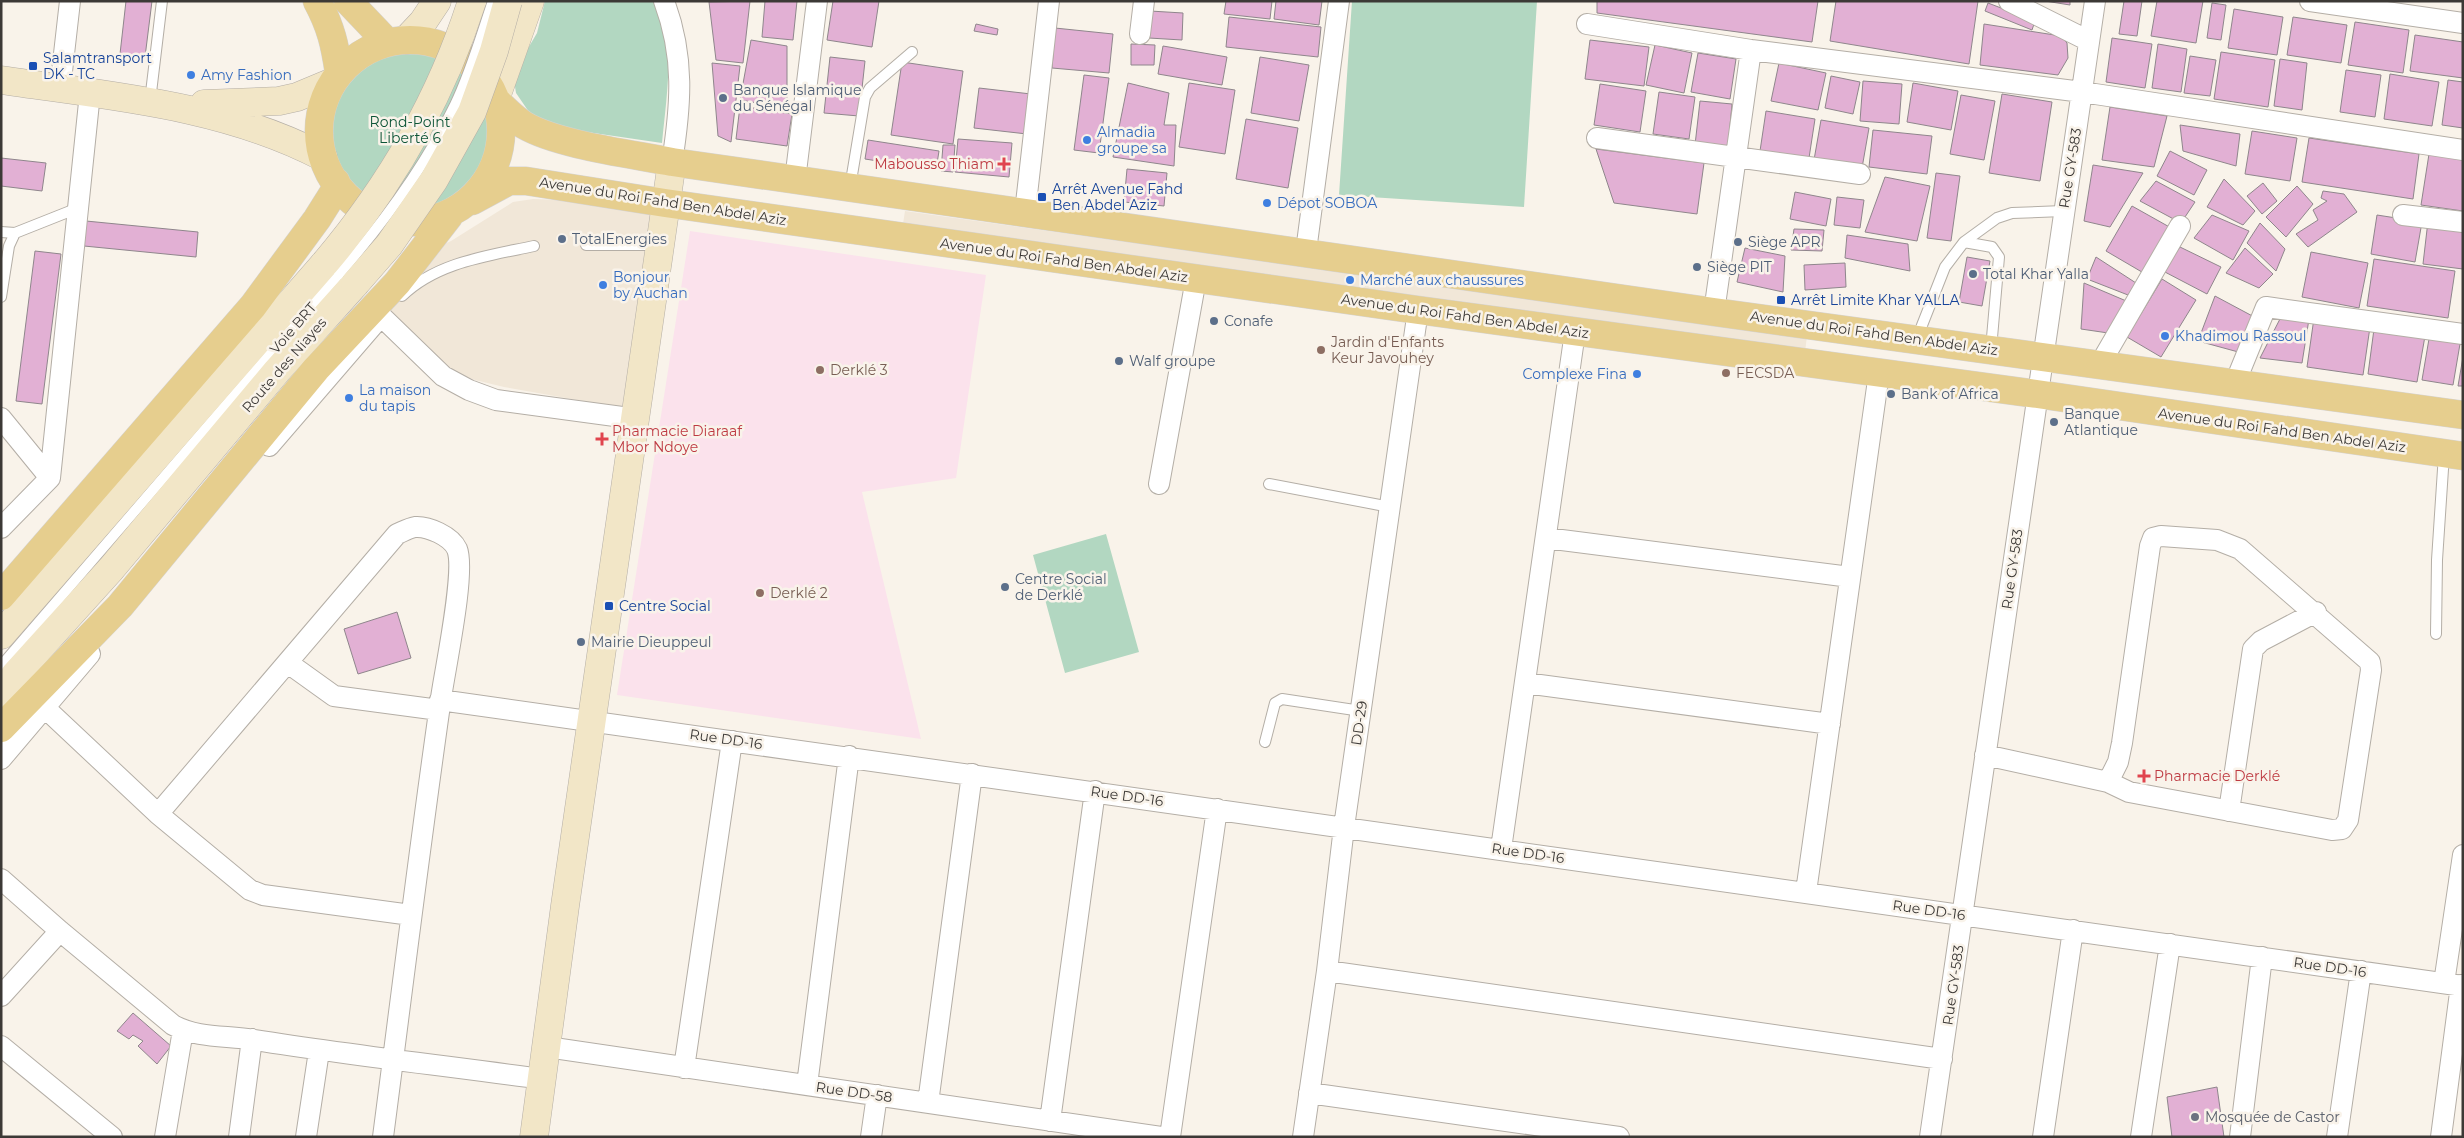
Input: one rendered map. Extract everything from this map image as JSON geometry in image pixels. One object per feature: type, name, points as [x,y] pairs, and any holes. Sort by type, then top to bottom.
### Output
[{"type":"main road","points":[[317,1],[329,24],[335,42],[336,77],[323,102],[319,120],[319,135],[323,157],[336,182],[357,204],[385,217],[418,220],[449,216]]},
{"type":"main road","points":[[1,728],[120,606],[316,369],[397,282],[449,216],[472,201],[487,180],[499,154],[502,133],[495,100],[486,81],[465,58],[434,43],[397,41],[348,1]]},
{"type":"main road","points":[[150,102],[221,104],[279,101],[297,97],[336,77],[359,55],[397,41],[423,22],[437,1]]},
{"type":"main road","name":"Route des Niayes","points":[[1,694],[15,675],[112,569],[277,371],[340,274],[359,223],[401,161],[437,94],[462,34],[472,1]]},
{"type":"main road","name":"Route des Niayes","points":[[1,635],[340,274],[389,245],[434,180],[472,112],[494,51],[508,1]]},
{"type":"main road","points":[[495,100],[530,1]]},
{"type":"main road","points":[[1,80],[150,102],[230,120],[288,139],[323,157]]},
{"type":"main road","name":"Avenue du Roi Fahd Ben Abdel Aziz","points":[[495,100],[525,125],[544,133],[571,141],[672,162],[1714,312],[2463,415]]},
{"type":"main road","points":[[534,1137],[672,162]]},
{"type":"main road","name":"Avenue du Roi Fahd Ben Abdel Aziz","points":[[472,201],[509,181],[526,181],[666,204],[1575,332],[2037,394],[2453,455]]},
{"type":"main road","points":[[1,596],[258,299],[317,219],[334,192],[336,182]]},
{"type":"street","points":[[60,88],[70,1]]},
{"type":"street","points":[[664,1],[671,20],[680,76],[680,108],[672,162]]},
{"type":"street","points":[[795,180],[817,1]]},
{"type":"street","points":[[1025,212],[1049,1]]},
{"type":"street","points":[[1140,34],[1144,1]]},
{"type":"street","points":[[1306,252],[1339,1]]},
{"type":"street","points":[[2009,1],[2089,40]]},
{"type":"street","name":"Rue GY-583","points":[[1930,1137],[2095,1]]},
{"type":"street","points":[[2310,1],[2463,23]]},
{"type":"street","points":[[1587,24],[1751,50],[2082,92],[2463,150]]},
{"type":"street","points":[[1714,312],[1751,50]]},
{"type":"street","points":[[1,528],[50,478],[90,93]]},
{"type":"street","points":[[1597,138],[1860,174]]},
{"type":"street","points":[[2403,215],[2463,222]]},
{"type":"street","points":[[2100,364],[2180,226]]},
{"type":"street","points":[[1159,484],[1196,279]]},
{"type":"street","points":[[2235,383],[2266,307],[2463,334]]},
{"type":"street","points":[[1,759],[388,310],[443,376],[469,390],[496,400],[637,419]]},
{"type":"street","name":"DD-29","points":[[1303,1137],[1327,971],[1344,827],[1418,310]]},
{"type":"street","points":[[1501,849],[1575,332]]},
{"type":"street","points":[[1806,892],[1879,373]]},
{"type":"street","points":[[1,418],[50,478]]},
{"type":"street","points":[[158,814],[397,534],[414,527],[432,530],[445,536],[456,547],[460,558],[459,580],[440,705],[383,1137]]},
{"type":"street","points":[[1985,755],[2108,782],[2128,792],[2332,830],[2342,829],[2348,820],[2371,670],[2370,662],[2316,612],[2240,549],[2228,542],[2162,536],[2153,538],[2150,546],[2122,743],[2118,762],[2108,782]]},
{"type":"street","points":[[1546,538],[1850,577]]},
{"type":"street","points":[[2229,811],[2252,649],[2261,640],[2316,612]]},
{"type":"street","name":"Rue DD-16","points":[[288,663],[334,696],[592,720],[2456,985]]},
{"type":"street","points":[[1525,683],[1830,724]]},
{"type":"street","points":[[44,708],[158,814],[257,894],[412,915]]},
{"type":"street","points":[[684,1068],[732,741]]},
{"type":"street","points":[[806,1086],[849,756]]},
{"type":"street","points":[[928,1103],[972,774]]},
{"type":"street","points":[[1050,1121],[1095,791]]},
{"type":"street","points":[[1170,1137],[1217,809]]},
{"type":"street","points":[[2441,1137],[2456,985],[2463,855]]},
{"type":"street","points":[[1,879],[173,1025],[192,1034],[252,1039],[319,1051],[542,1079]]},
{"type":"street","points":[[2043,1137],[2074,930]]},
{"type":"street","points":[[1,996],[60,931]]},
{"type":"street","points":[[2141,1137],[2170,944]]},
{"type":"street","points":[[2240,1137],[2262,957]]},
{"type":"street","points":[[1327,971],[1942,1059]]},
{"type":"street","points":[[2338,1137],[2361,971]]},
{"type":"street","points":[[165,1137],[183,1030]]},
{"type":"street","points":[[239,1137],[252,1039]]},
{"type":"street","points":[[1,1046],[112,1137]]},
{"type":"street","name":"Rue DD-58","points":[[546,1047],[1161,1137]]},
{"type":"street","points":[[306,1137],[319,1051]]},
{"type":"street","points":[[1310,1093],[1619,1137]]},
{"type":"street","points":[[871,1137],[877,1096]]},
{"type":"lane","points":[[150,102],[162,1]]},
{"type":"lane","name":"Voie BRT","points":[[1,666],[374,234],[419,170],[456,104],[493,1]]},
{"type":"lane","points":[[850,188],[865,97],[870,88],[912,52]]},
{"type":"lane","points":[[1,232],[15,233],[78,208]]},
{"type":"lane","points":[[1917,339],[1945,267],[1964,242],[1997,218],[2012,213],[2063,211]]},
{"type":"lane","points":[[1,297],[9,246],[15,233]]},
{"type":"lane","points":[[1964,242],[1992,247],[1999,257],[1991,350]]},
{"type":"lane","points":[[586,245],[660,245]]},
{"type":"lane","points":[[388,310],[414,285],[440,271],[469,260],[534,246]]},
{"type":"lane","points":[[2436,634],[2437,560],[2453,455]]},
{"type":"lane","points":[[1269,484],[1390,507]]},
{"type":"lane","points":[[1265,742],[1274,703],[1282,699],[1361,711]]},
{"type":"shaded area","points":[[533,199],[563,200],[657,213],[628,409],[504,387],[475,380],[451,370],[371,296],[429,251],[451,241],[513,202]]},
{"type":"shaded area","name":"Marché aux chaussures","points":[[905,211],[1807,336],[1805,352],[903,224]]},
{"type":"shaded area","points":[[690,231],[986,275],[956,478],[862,492],[921,739],[617,695]]},
{"type":"green space","points":[[545,1],[661,1],[665,19],[668,55],[662,143],[566,129],[529,112],[516,93],[513,74],[537,33]]},
{"type":"green space","points":[[1352,1],[1537,1],[1524,207],[1339,195]]},
{"type":"green space","name":"Rond-Point Liberté 6","points":[[409,50],[439,56],[460,68],[471,79],[483,100],[489,130],[483,160],[471,181],[460,192],[439,204],[409,210],[379,204],[358,192],[347,181],[335,160],[329,130],[335,100],[347,79],[358,68],[379,56]]},
{"type":"green space","points":[[1106,534],[1139,652],[1065,673],[1033,555]]},
{"type":"building","points":[[126,1],[152,1],[145,57],[120,54]]},
{"type":"building","points":[[750,1],[743,63],[716,60],[709,2]]},
{"type":"building","points":[[765,1],[797,1],[793,40],[762,37]]},
{"type":"building","points":[[833,1],[879,1],[872,47],[827,40]]},
{"type":"building","points":[[1226,1],[1272,1],[1270,19],[1224,14]]},
{"type":"building","points":[[1276,1],[1322,1],[1319,25],[1274,19]]},
{"type":"building","points":[[1597,1],[1818,1],[1812,42],[1597,13]]},
{"type":"building","points":[[1836,1],[1978,1],[1969,64],[1830,41]]},
{"type":"building","points":[[2045,1],[2070,1],[2070,5]]},
{"type":"building","points":[[2124,1],[2142,1],[2137,36],[2119,34]]},
{"type":"building","points":[[2157,1],[2203,1],[2196,43],[2151,36]]},
{"type":"building","points":[[1988,3],[2035,21],[2032,30],[1985,11]]},
{"type":"building","points":[[2212,3],[2226,5],[2221,40],[2207,38]]},
{"type":"building","points":[[2234,9],[2283,17],[2277,55],[2228,48]]},
{"type":"building","points":[[1150,11],[1183,13],[1182,40],[1149,38]]},
{"type":"building","points":[[1229,17],[1321,27],[1318,57],[1226,47]]},
{"type":"building","points":[[2293,17],[2347,25],[2341,63],[2287,55]]},
{"type":"building","points":[[2355,22],[2409,30],[2403,73],[2348,65]]},
{"type":"building","points":[[976,24],[998,29],[997,35],[974,31]]},
{"type":"building","points":[[1984,24],[2061,36],[2067,43],[2068,58],[2058,75],[1980,65]]},
{"type":"building","points":[[1055,28],[1113,34],[1109,73],[1052,68]]},
{"type":"building","points":[[2415,35],[2463,42],[2463,78],[2410,71]]},
{"type":"building","points":[[2112,38],[2152,44],[2145,88],[2106,82]]},
{"type":"building","points":[[751,40],[787,46],[787,108],[740,100]]},
{"type":"building","points":[[1590,40],[1649,47],[1644,86],[1585,79]]},
{"type":"building","points":[[1131,44],[1155,45],[1154,65],[1131,65]]},
{"type":"building","points":[[2158,44],[2187,49],[2181,92],[2152,88]]},
{"type":"building","points":[[1655,45],[1692,53],[1684,93],[1646,85]]},
{"type":"building","points":[[1163,46],[1227,57],[1222,85],[1158,74]]},
{"type":"building","points":[[2221,52],[2275,60],[2268,107],[2214,99]]},
{"type":"building","points":[[1698,53],[1736,59],[1730,99],[1691,92]]},
{"type":"building","points":[[2190,56],[2216,60],[2210,96],[2184,93]]},
{"type":"building","points":[[830,57],[865,61],[859,116],[824,113]]},
{"type":"building","points":[[1260,57],[1309,65],[1299,121],[1251,113]]},
{"type":"building","points":[[2280,59],[2307,63],[2302,110],[2274,106]]},
{"type":"building","points":[[902,62],[963,71],[953,144],[891,135]]},
{"type":"building","points":[[712,63],[740,66],[731,142],[718,136]]},
{"type":"building","points":[[1779,63],[1826,73],[1818,110],[1771,101]]},
{"type":"building","points":[[2346,70],[2381,75],[2375,117],[2340,112]]},
{"type":"building","points":[[2390,74],[2439,82],[2432,126],[2384,119]]},
{"type":"building","points":[[1084,75],[1109,78],[1099,153],[1074,150]]},
{"type":"building","points":[[1831,76],[1860,82],[1853,114],[1825,108]]},
{"type":"building","points":[[2448,80],[2463,82],[2463,128],[2442,125]]},
{"type":"building","points":[[1863,81],[1902,84],[1899,124],[1860,121]]},
{"type":"building","points":[[1128,83],[1169,93],[1164,125],[1176,125],[1174,166],[1113,157]]},
{"type":"building","points":[[1189,83],[1235,90],[1225,154],[1179,147]]},
{"type":"building","points":[[1913,83],[1958,91],[1951,130],[1907,122]]},
{"type":"building","points":[[1600,84],[1646,91],[1640,132],[1594,125]]},
{"type":"building","points":[[979,88],[1031,94],[1027,134],[974,128]]},
{"type":"building","points":[[1659,92],[1695,97],[1689,139],[1653,134]]},
{"type":"building","points":[[2002,94],[2052,102],[2040,181],[1989,173]]},
{"type":"building","points":[[1961,95],[1995,101],[1984,160],[1950,154]]},
{"type":"building","points":[[1700,101],[1732,104],[1728,148],[1695,145]]},
{"type":"building","points":[[740,106],[792,114],[787,146],[736,139]]},
{"type":"building","points":[[2110,107],[2167,116],[2154,167],[2102,160]]},
{"type":"building","points":[[1766,111],[1815,119],[1809,158],[1760,151]]},
{"type":"building","points":[[1246,119],[1298,128],[1288,188],[1236,179]]},
{"type":"building","points":[[1821,120],[1869,128],[1862,168],[1814,160]]},
{"type":"building","points":[[2180,125],[2240,134],[2236,166],[2183,151]]},
{"type":"building","points":[[1873,130],[1932,136],[1927,174],[1869,167]]},
{"type":"building","points":[[2252,131],[2297,138],[2290,181],[2245,174]]},
{"type":"building","points":[[2309,138],[2419,154],[2413,199],[2302,182]]},
{"type":"building","points":[[958,139],[1012,143],[1009,177],[955,172]]},
{"type":"building","points":[[868,140],[939,151],[936,170],[865,159]]},
{"type":"building","points":[[943,145],[955,145],[953,172],[941,171]]},
{"type":"building","points":[[1596,149],[1704,163],[1697,214],[1614,203]]},
{"type":"building","points":[[2170,151],[2207,170],[2194,195],[2157,176]]},
{"type":"building","points":[[2429,154],[2463,159],[2463,211],[2421,205]]},
{"type":"building","points":[[1,158],[46,163],[42,191],[1,186]]},
{"type":"building","points":[[2093,165],[2143,173],[2110,227],[2084,221]]},
{"type":"building","points":[[1127,169],[1167,173],[1164,206],[1124,202]]},
{"type":"building","points":[[1936,173],[1960,176],[1951,241],[1927,238]]},
{"type":"building","points":[[1885,177],[1930,186],[1917,241],[1865,232]]},
{"type":"building","points":[[2224,179],[2255,211],[2243,225],[2207,207]]},
{"type":"building","points":[[2156,181],[2195,202],[2181,223],[2140,201]]},
{"type":"building","points":[[2263,183],[2277,201],[2262,214],[2247,196]]},
{"type":"building","points":[[2297,186],[2313,204],[2286,237],[2266,217]]},
{"type":"building","points":[[2323,191],[2344,194],[2357,212],[2308,247],[2296,234],[2318,220],[2313,210],[2327,201],[2321,198]]},
{"type":"building","points":[[1795,192],[1831,199],[1826,226],[1790,219]]},
{"type":"building","points":[[1837,197],[1864,200],[1860,228],[1834,225]]},
{"type":"building","points":[[2132,206],[2173,229],[2147,275],[2106,251]]},
{"type":"building","points":[[2212,215],[2249,231],[2233,260],[2194,238]]},
{"type":"building","points":[[2377,215],[2422,222],[2415,262],[2371,254]]},
{"type":"building","points":[[86,221],[198,232],[196,257],[84,246]]},
{"type":"building","points":[[2428,221],[2463,225],[2463,269],[2423,264]]},
{"type":"building","points":[[2260,223],[2285,249],[2276,271],[2247,243]]},
{"type":"building","points":[[1794,229],[1824,230],[1822,251],[1791,250]]},
{"type":"building","points":[[1847,235],[1908,244],[1910,271],[1845,258]]},
{"type":"building","points":[[2180,247],[2221,267],[2207,294],[2163,271]]},
{"type":"building","points":[[1745,248],[1785,256],[1783,292],[1737,282]]},
{"type":"building","points":[[2245,248],[2273,274],[2259,288],[2226,273]]},
{"type":"building","points":[[35,251],[61,254],[42,404],[16,401]]},
{"type":"building","points":[[2311,252],[2368,263],[2359,308],[2302,297]]},
{"type":"building","points":[[1967,257],[1990,261],[1982,306],[1959,302]]},
{"type":"building","points":[[2096,257],[2136,283],[2128,295],[2087,279]]},
{"type":"building","points":[[2374,259],[2455,271],[2448,318],[2367,306]]},
{"type":"building","points":[[1845,263],[1846,287],[1805,290],[1804,265]]},
{"type":"building","points":[[2162,279],[2196,300],[2161,357],[2127,337]]},
{"type":"building","points":[[2084,283],[2131,303],[2115,334],[2081,329]]},
{"type":"building","points":[[2215,296],[2258,319],[2242,353],[2198,341]]},
{"type":"building","points":[[2282,315],[2309,319],[2302,363],[2260,358]]},
{"type":"building","points":[[2314,318],[2370,327],[2363,375],[2307,367]]},
{"type":"building","points":[[2374,329],[2425,336],[2417,382],[2368,374]]},
{"type":"building","points":[[2430,333],[2461,338],[2453,385],[2422,380]]},
{"type":"building","points":[[2463,357],[2463,386],[2458,386]]},
{"type":"building","points":[[397,612],[411,658],[358,674],[344,629]]},
{"type":"building","points":[[133,1013],[171,1046],[157,1064],[138,1046],[143,1041],[133,1035],[129,1039],[117,1031]]},
{"type":"building","name":"Mosquée de Castor","points":[[2217,1087],[2224,1137],[2172,1137],[2167,1097]]},
{"type":"place","name":"Salamtransport DK - TC","points":[[33,66]]},
{"type":"place","name":"Amy Fashion","points":[[191,75]]},
{"type":"place","name":"Banque Islamique du Sénégal","points":[[723,98]]},
{"type":"place","name":"Almadia groupe sa","points":[[1087,140]]},
{"type":"place","name":"Mabousso Thiam","points":[[1004,164]]},
{"type":"place","name":"Arrêt Avenue Fahd Ben Abdel Aziz","points":[[1042,197]]},
{"type":"place","name":"Dépot SOBOA","points":[[1267,203]]},
{"type":"place","name":"TotalEnergies","points":[[562,239]]},
{"type":"place","name":"Siège APR","points":[[1738,242]]},
{"type":"place","name":"Siège PIT","points":[[1697,267]]},
{"type":"place","name":"Total Khar Yalla","points":[[1973,274]]},
{"type":"place","name":"Marché aux chaussures","points":[[1350,280]]},
{"type":"place","name":"Bonjour by Auchan","points":[[603,285]]},
{"type":"place","name":"Arrêt Limite Khar YALLA","points":[[1781,300]]},
{"type":"place","name":"Conafe","points":[[1214,321]]},
{"type":"place","name":"Khadimou Rassoul","points":[[2165,336]]},
{"type":"place","name":"Jardin d'Enfants Keur Javouhey","points":[[1321,350]]},
{"type":"place","name":"Walf groupe","points":[[1119,361]]},
{"type":"place","name":"Derklé 3","points":[[820,370]]},
{"type":"place","name":"FECSDA","points":[[1726,373]]},
{"type":"place","name":"Complexe Fina","points":[[1637,374]]},
{"type":"place","name":"Bank of Africa","points":[[1891,394]]},
{"type":"place","name":"La maison du tapis","points":[[349,398]]},
{"type":"place","name":"Banque Atlantique","points":[[2054,422]]},
{"type":"place","name":"Pharmacie Diaraaf Mbor Ndoye","points":[[602,439]]},
{"type":"place","name":"Centre Social de Derklé","points":[[1005,587]]},
{"type":"place","name":"Derklé 2","points":[[760,593]]},
{"type":"place","name":"Centre Social","points":[[609,606]]},
{"type":"place","name":"Mairie Dieuppeul","points":[[581,642]]},
{"type":"place","name":"Pharmacie Derklé","points":[[2144,776]]},
{"type":"place","name":"Mosquée de Castor","points":[[2195,1117]]}]
